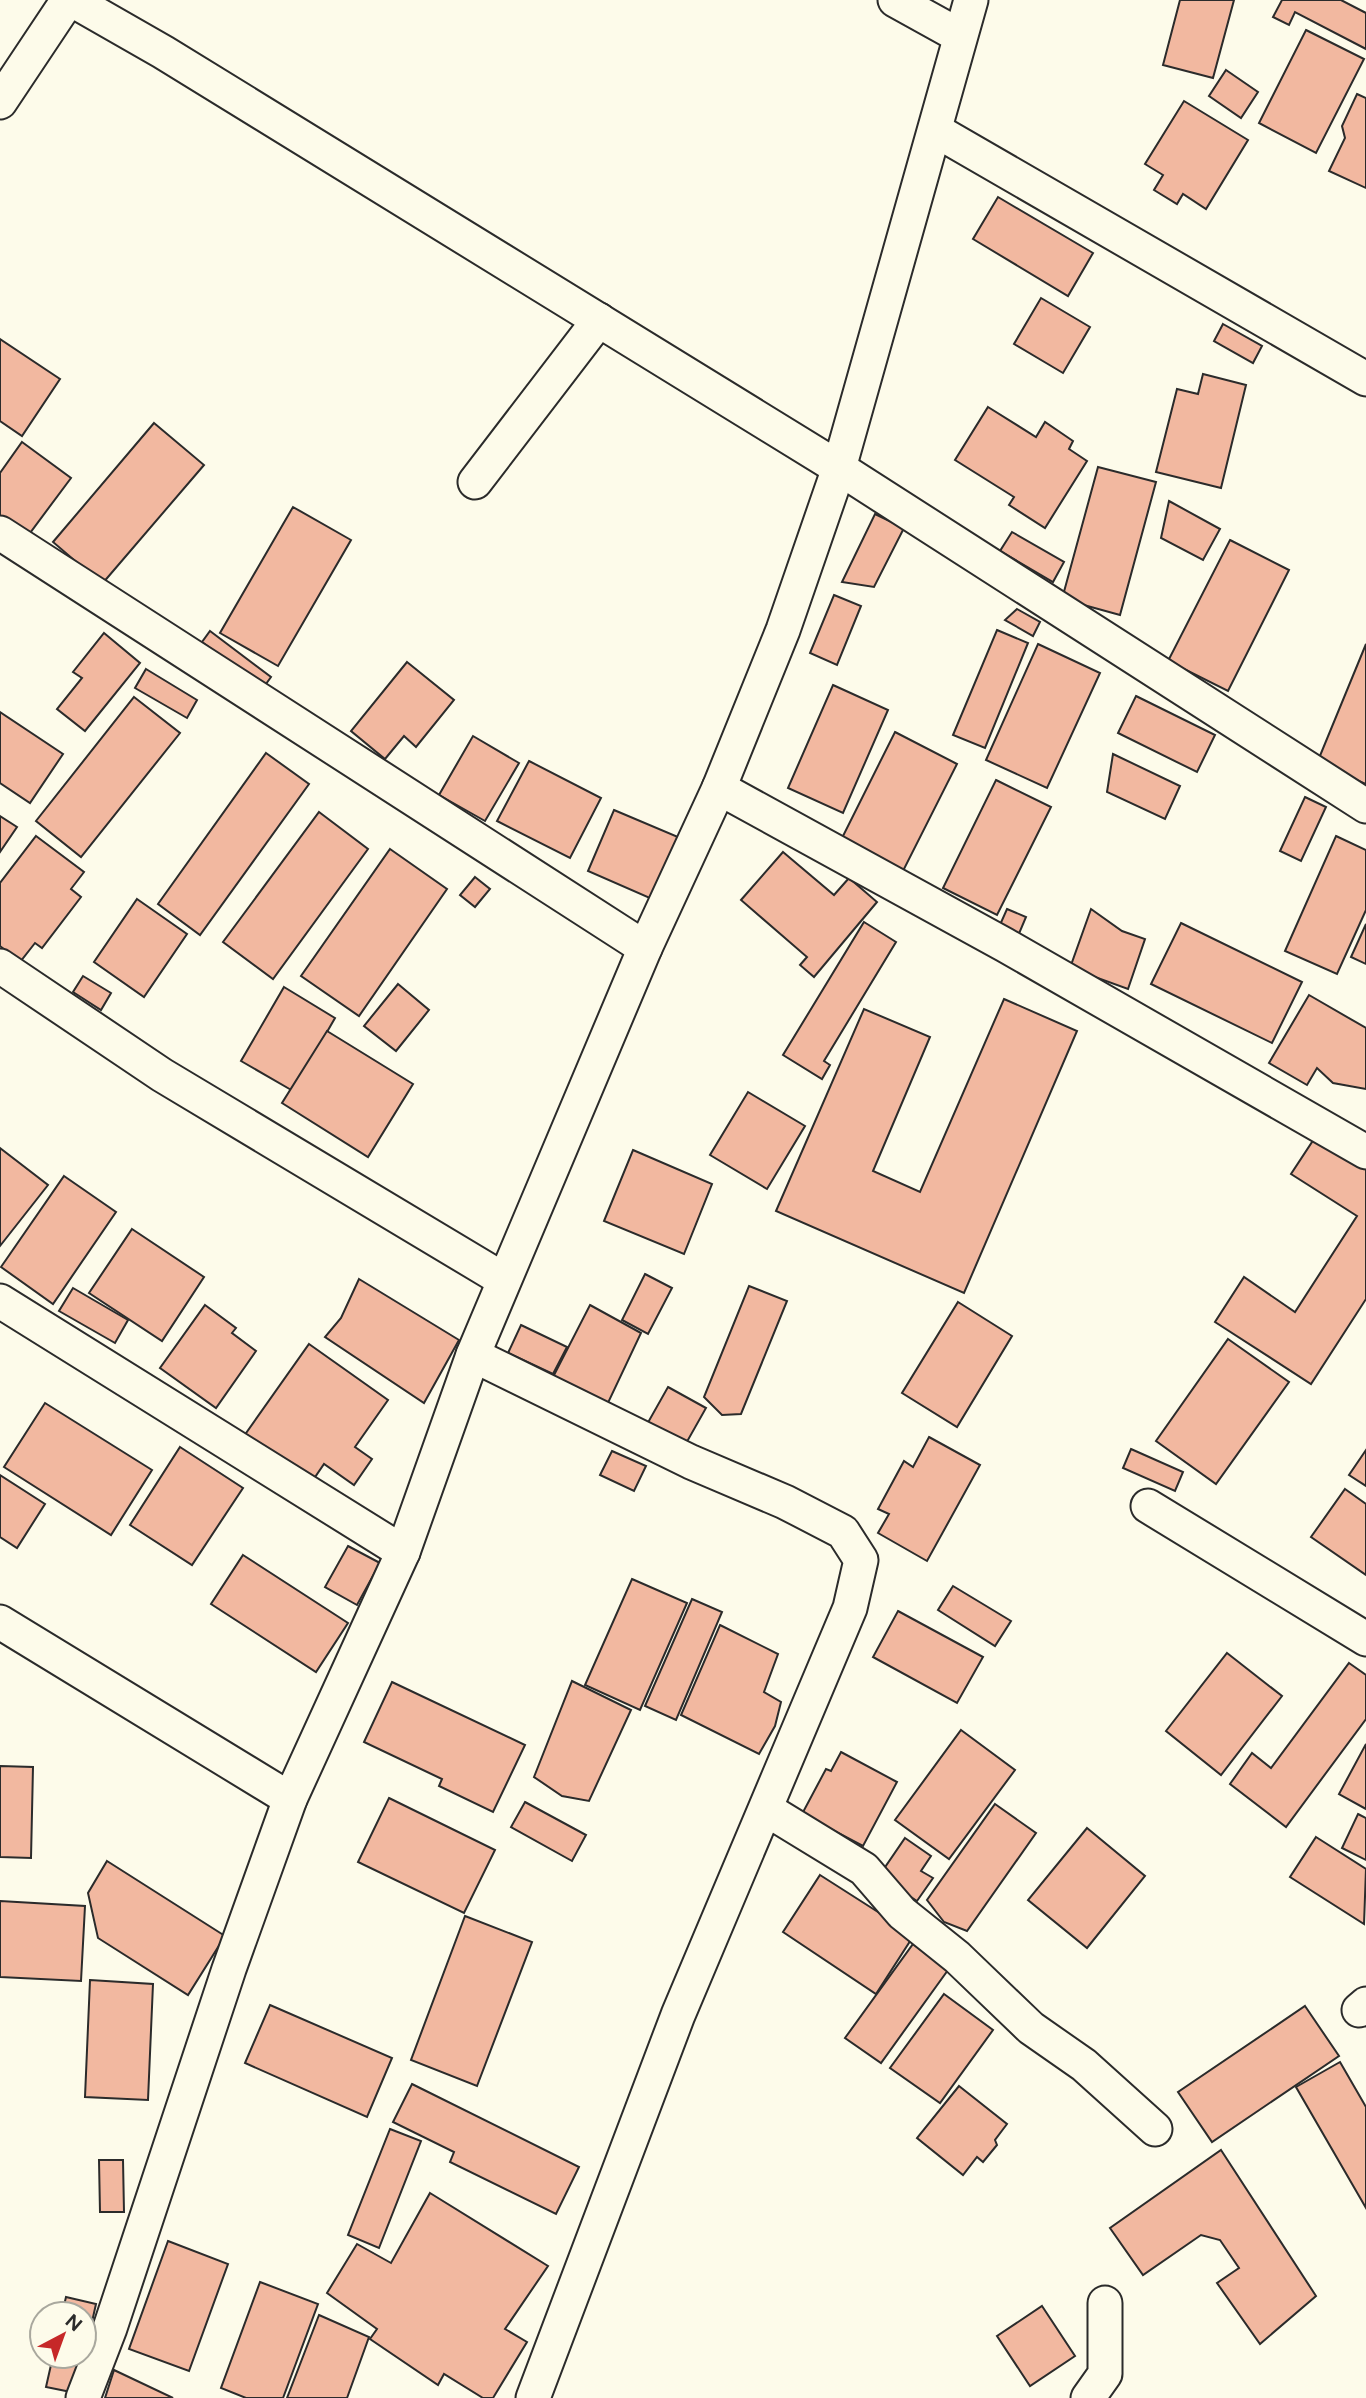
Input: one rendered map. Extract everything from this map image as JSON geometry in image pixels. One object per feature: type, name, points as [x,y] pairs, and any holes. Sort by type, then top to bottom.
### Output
[{"type":"street","points":[[0,102],[70,0],[175,59],[839,468],[1366,806]]},
{"type":"street","points":[[895,0],[960,36]]},
{"type":"street","points":[[83,2398],[110,2328],[229,1969],[290,1799],[403,1552],[473,1355],[645,948],[719,788],[783,631],[839,468],[971,0]]},
{"type":"street","points":[[935,130],[1366,379]]},
{"type":"street","points":[[475,482],[599,320]]},
{"type":"street","points":[[0,533],[645,948]]},
{"type":"street","points":[[719,788],[1017,951],[1366,1152]]},
{"type":"street","points":[[0,966],[162,1075],[504,1280]]},
{"type":"street","points":[[0,1301],[403,1552]]},
{"type":"street","points":[[473,1355],[691,1462],[785,1502],[844,1532],[860,1560],[850,1608],[678,2015],[533,2398]]},
{"type":"street","points":[[1149,1506],[1366,1639]]},
{"type":"street","points":[[0,1622],[290,1799]]},
{"type":"street","points":[[765,1809],[864,1869],[902,1913],[957,1957],[1031,2028],[1084,2065],[1155,2129]]},
{"type":"street","points":[[1088,2398],[1105,2374],[1105,2303]]},
{"type":"building","points":[[1180,0],[1234,0],[1213,78],[1163,65]]},
{"type":"building","points":[[1282,0],[1341,0],[1366,13],[1366,49],[1295,12],[1289,25],[1273,17]]},
{"type":"building","points":[[1306,30],[1364,59],[1316,153],[1259,123]]},
{"type":"building","points":[[1226,70],[1258,92],[1241,118],[1209,96]]},
{"type":"building","points":[[1357,94],[1366,98],[1366,188],[1329,171],[1345,138],[1342,126]]},
{"type":"building","points":[[1184,101],[1248,140],[1206,209],[1183,194],[1177,204],[1154,190],[1163,175],[1145,164]]},
{"type":"building","points":[[998,197],[1093,253],[1068,296],[973,239]]},
{"type":"building","points":[[1041,298],[1090,327],[1063,373],[1014,344]]},
{"type":"building","points":[[1223,324],[1262,346],[1253,363],[1214,341]]},
{"type":"building","points":[[0,339],[60,379],[22,436],[0,421]]},
{"type":"building","points":[[1203,374],[1246,385],[1221,488],[1156,472],[1177,389],[1198,394]]},
{"type":"building","points":[[988,407],[1036,437],[1045,422],[1073,441],[1069,449],[1087,461],[1045,528],[1009,505],[1014,497],[955,460]]},
{"type":"building","points":[[154,423],[204,465],[102,584],[53,542]]},
{"type":"building","points":[[22,442],[71,478],[27,537],[0,517],[0,473]]},
{"type":"building","points":[[1098,467],[1156,482],[1120,615],[1062,599]]},
{"type":"building","points":[[1169,501],[1220,529],[1203,560],[1161,538]]},
{"type":"building","points":[[293,507],[351,540],[278,666],[220,633]]},
{"type":"building","points":[[875,514],[904,528],[874,587],[842,582]]},
{"type":"building","points":[[1012,532],[1064,562],[1053,582],[1000,551]]},
{"type":"building","points":[[1230,540],[1289,570],[1228,691],[1168,661]]},
{"type":"building","points":[[834,595],[861,606],[837,665],[810,653]]},
{"type":"building","points":[[1017,609],[1040,622],[1033,636],[1005,620]]},
{"type":"building","points":[[997,630],[1028,643],[985,748],[953,735]]},
{"type":"building","points":[[210,631],[271,677],[263,688],[202,642]]},
{"type":"building","points":[[104,633],[140,663],[85,731],[57,709],[82,678],[73,672]]},
{"type":"building","points":[[1038,644],[1100,673],[1047,788],[986,760]]},
{"type":"building","points":[[1366,644],[1366,784],[1317,763]]},
{"type":"building","points":[[407,662],[454,700],[416,747],[404,736],[385,759],[351,731]]},
{"type":"building","points":[[146,669],[197,700],[187,718],[135,688]]},
{"type":"building","points":[[833,685],[888,710],[843,813],[788,788]]},
{"type":"building","points":[[1136,696],[1215,735],[1197,772],[1118,733]]},
{"type":"building","points":[[134,697],[180,733],[81,857],[36,821]]},
{"type":"building","points":[[0,712],[63,754],[30,803],[0,783]]},
{"type":"building","points":[[895,732],[957,764],[903,871],[841,840]]},
{"type":"building","points":[[473,736],[519,763],[485,821],[439,795]]},
{"type":"building","points":[[266,753],[309,784],[200,935],[158,904]]},
{"type":"building","points":[[1113,754],[1180,786],[1165,819],[1107,792]]},
{"type":"building","points":[[529,761],[601,798],[570,858],[497,821]]},
{"type":"building","points":[[996,780],[1051,807],[997,915],[943,888]]},
{"type":"building","points":[[1305,797],[1326,807],[1301,861],[1280,851]]},
{"type":"building","points":[[614,810],[678,837],[652,899],[588,871]]},
{"type":"building","points":[[319,812],[368,849],[273,979],[223,942]]},
{"type":"building","points":[[0,816],[17,827],[0,852]]},
{"type":"building","points":[[36,836],[84,872],[71,889],[81,897],[42,948],[35,943],[20,962],[0,946],[0,883]]},
{"type":"building","points":[[1336,836],[1366,850],[1366,910],[1337,974],[1285,951]]},
{"type":"building","points":[[390,849],[447,889],[359,1016],[301,976]]},
{"type":"building","points":[[783,852],[834,895],[849,878],[877,902],[814,977],[800,965],[807,957],[741,900]]},
{"type":"building","points":[[475,877],[490,889],[475,907],[460,895]]},
{"type":"building","points":[[137,899],[187,934],[144,997],[94,962]]},
{"type":"building","points":[[1007,909],[1026,917],[1018,936],[999,927]]},
{"type":"building","points":[[1091,909],[1122,931],[1145,939],[1128,989],[1070,968]]},
{"type":"building","points":[[864,922],[896,942],[824,1061],[830,1065],[822,1079],[783,1055]]},
{"type":"building","points":[[1181,923],[1302,982],[1272,1043],[1151,984]]},
{"type":"building","points":[[1366,924],[1366,964],[1351,957]]},
{"type":"building","points":[[83,976],[111,993],[101,1010],[73,992]]},
{"type":"building","points":[[398,984],[429,1010],[396,1051],[364,1026]]},
{"type":"building","points":[[284,987],[335,1018],[293,1091],[241,1061]]},
{"type":"building","points":[[1309,995],[1366,1028],[1366,1089],[1333,1083],[1317,1068],[1307,1085],[1269,1063]]},
{"type":"building","points":[[1004,999],[1077,1031],[964,1293],[776,1211],[864,1009],[930,1037],[873,1171],[920,1192]]},
{"type":"building","points":[[327,1031],[413,1084],[368,1157],[282,1103]]},
{"type":"building","points":[[748,1092],[805,1126],[767,1189],[710,1155]]},
{"type":"building","points":[[1318,1133],[1366,1164],[1366,1299],[1311,1384],[1215,1322],[1244,1277],[1295,1312],[1357,1216],[1291,1174]]},
{"type":"building","points":[[0,1148],[48,1185],[0,1246]]},
{"type":"building","points":[[633,1150],[712,1184],[684,1254],[604,1221]]},
{"type":"building","points":[[64,1176],[116,1212],[53,1304],[1,1267]]},
{"type":"building","points":[[132,1229],[204,1277],[162,1341],[89,1293]]},
{"type":"building","points":[[645,1274],[672,1288],[648,1334],[622,1320]]},
{"type":"building","points":[[359,1279],[459,1340],[424,1403],[325,1337],[341,1318]]},
{"type":"building","points":[[749,1286],[787,1301],[741,1414],[722,1415],[704,1397]]},
{"type":"building","points":[[73,1288],[128,1320],[115,1343],[59,1311]]},
{"type":"building","points":[[958,1302],[1012,1336],[957,1427],[902,1393]]},
{"type":"building","points":[[205,1305],[236,1328],[232,1333],[256,1351],[216,1408],[160,1368]]},
{"type":"building","points":[[590,1305],[641,1333],[607,1405],[553,1377]]},
{"type":"building","points":[[521,1325],[567,1347],[553,1374],[508,1353]]},
{"type":"building","points":[[1228,1339],[1289,1382],[1216,1484],[1156,1441]]},
{"type":"building","points":[[309,1344],[388,1400],[355,1447],[372,1459],[354,1485],[324,1464],[311,1483],[244,1436]]},
{"type":"building","points":[[668,1387],[706,1408],[684,1447],[646,1426]]},
{"type":"building","points":[[45,1403],[152,1470],[111,1535],[4,1467]]},
{"type":"building","points":[[929,1437],[980,1465],[927,1561],[878,1533],[889,1514],[878,1509],[904,1461],[913,1467]]},
{"type":"building","points":[[180,1447],[243,1488],[192,1565],[130,1525]]},
{"type":"building","points":[[1131,1449],[1183,1472],[1175,1491],[1123,1468]]},
{"type":"building","points":[[1366,1450],[1366,1486],[1349,1475]]},
{"type":"building","points":[[612,1451],[646,1466],[634,1491],[600,1475]]},
{"type":"building","points":[[0,1475],[45,1504],[17,1548],[0,1537]]},
{"type":"building","points":[[1345,1489],[1366,1504],[1366,1575],[1311,1537]]},
{"type":"building","points":[[348,1546],[380,1563],[357,1605],[325,1587]]},
{"type":"building","points":[[243,1555],[348,1623],[316,1672],[211,1604]]},
{"type":"building","points":[[632,1579],[687,1603],[640,1710],[585,1685]]},
{"type":"building","points":[[953,1586],[1011,1621],[995,1646],[938,1610]]},
{"type":"building","points":[[692,1599],[722,1612],[676,1720],[645,1706]]},
{"type":"building","points":[[898,1611],[983,1657],[957,1703],[873,1657]]},
{"type":"building","points":[[720,1625],[778,1654],[764,1692],[781,1702],[775,1726],[759,1754],[681,1715]]},
{"type":"building","points":[[1227,1653],[1282,1696],[1221,1775],[1166,1731]]},
{"type":"building","points":[[1349,1663],[1366,1675],[1366,1719],[1286,1827],[1230,1784],[1252,1753],[1271,1768]]},
{"type":"building","points":[[572,1681],[631,1710],[589,1801],[562,1796],[534,1777]]},
{"type":"building","points":[[392,1682],[525,1745],[493,1812],[439,1786],[442,1779],[364,1742]]},
{"type":"building","points":[[961,1730],[1015,1770],[949,1859],[895,1820]]},
{"type":"building","points":[[1366,1744],[1366,1809],[1339,1794]]},
{"type":"building","points":[[841,1752],[897,1782],[863,1846],[802,1814],[826,1769],[831,1771]]},
{"type":"building","points":[[0,1766],[33,1767],[31,1858],[0,1857]]},
{"type":"building","points":[[389,1798],[495,1850],[464,1913],[358,1862]]},
{"type":"building","points":[[525,1802],[586,1835],[572,1861],[511,1827]]},
{"type":"building","points":[[995,1804],[1036,1833],[967,1931],[944,1922],[927,1900]]},
{"type":"building","points":[[1358,1814],[1366,1818],[1366,1860],[1342,1848]]},
{"type":"building","points":[[1087,1828],[1145,1876],[1087,1948],[1028,1900]]},
{"type":"building","points":[[1316,1837],[1366,1869],[1364,1924],[1290,1877]]},
{"type":"building","points":[[905,1838],[931,1856],[921,1871],[933,1878],[917,1901],[879,1876]]},
{"type":"building","points":[[107,1861],[225,1936],[188,1995],[98,1938],[88,1893]]},
{"type":"building","points":[[820,1875],[914,1935],[876,1994],[783,1932]]},
{"type":"building","points":[[0,1901],[85,1906],[81,1981],[0,1977]]},
{"type":"building","points":[[465,1916],[532,1942],[477,2086],[411,2060]]},
{"type":"building","points":[[913,1944],[948,1970],[881,2063],[845,2038]]},
{"type":"building","points":[[90,1980],[153,1984],[148,2100],[85,2097]]},
{"type":"building","points":[[944,1994],[993,2030],[940,2103],[890,2068]]},
{"type":"building","points":[[270,2005],[392,2058],[367,2117],[245,2063]]},
{"type":"building","points":[[1305,2006],[1339,2056],[1212,2142],[1178,2092]]},
{"type":"building","points":[[1340,2062],[1366,2107],[1366,2208],[1296,2087]]},
{"type":"building","points":[[412,2084],[579,2167],[556,2214],[450,2162],[454,2152],[393,2122]]},
{"type":"building","points":[[959,2086],[1007,2124],[995,2140],[997,2145],[983,2162],[977,2157],[963,2175],[917,2138]]},
{"type":"building","points":[[390,2129],[421,2141],[379,2248],[348,2235]]},
{"type":"building","points":[[1221,2150],[1316,2296],[1260,2344],[1217,2283],[1239,2268],[1220,2240],[1201,2235],[1143,2275],[1110,2228]]},
{"type":"building","points":[[99,2160],[123,2160],[124,2212],[100,2212]]},
{"type":"building","points":[[430,2193],[548,2266],[505,2329],[527,2342],[493,2398],[483,2398],[444,2374],[438,2385],[370,2339],[377,2329],[327,2293],[357,2244],[391,2263]]},
{"type":"building","points":[[168,2241],[228,2264],[189,2371],[129,2349]]},
{"type":"building","points":[[260,2282],[318,2304],[283,2398],[246,2398],[221,2388]]},
{"type":"building","points":[[1042,2306],[1075,2356],[1030,2386],[997,2336]]},
{"type":"building","points":[[319,2315],[369,2337],[347,2398],[287,2398]]},
{"type":"building","points":[[50,2370],[81,2370],[76,2393],[46,2387]]},
{"type":"building","points":[[114,2370],[173,2398],[105,2398]]}]
